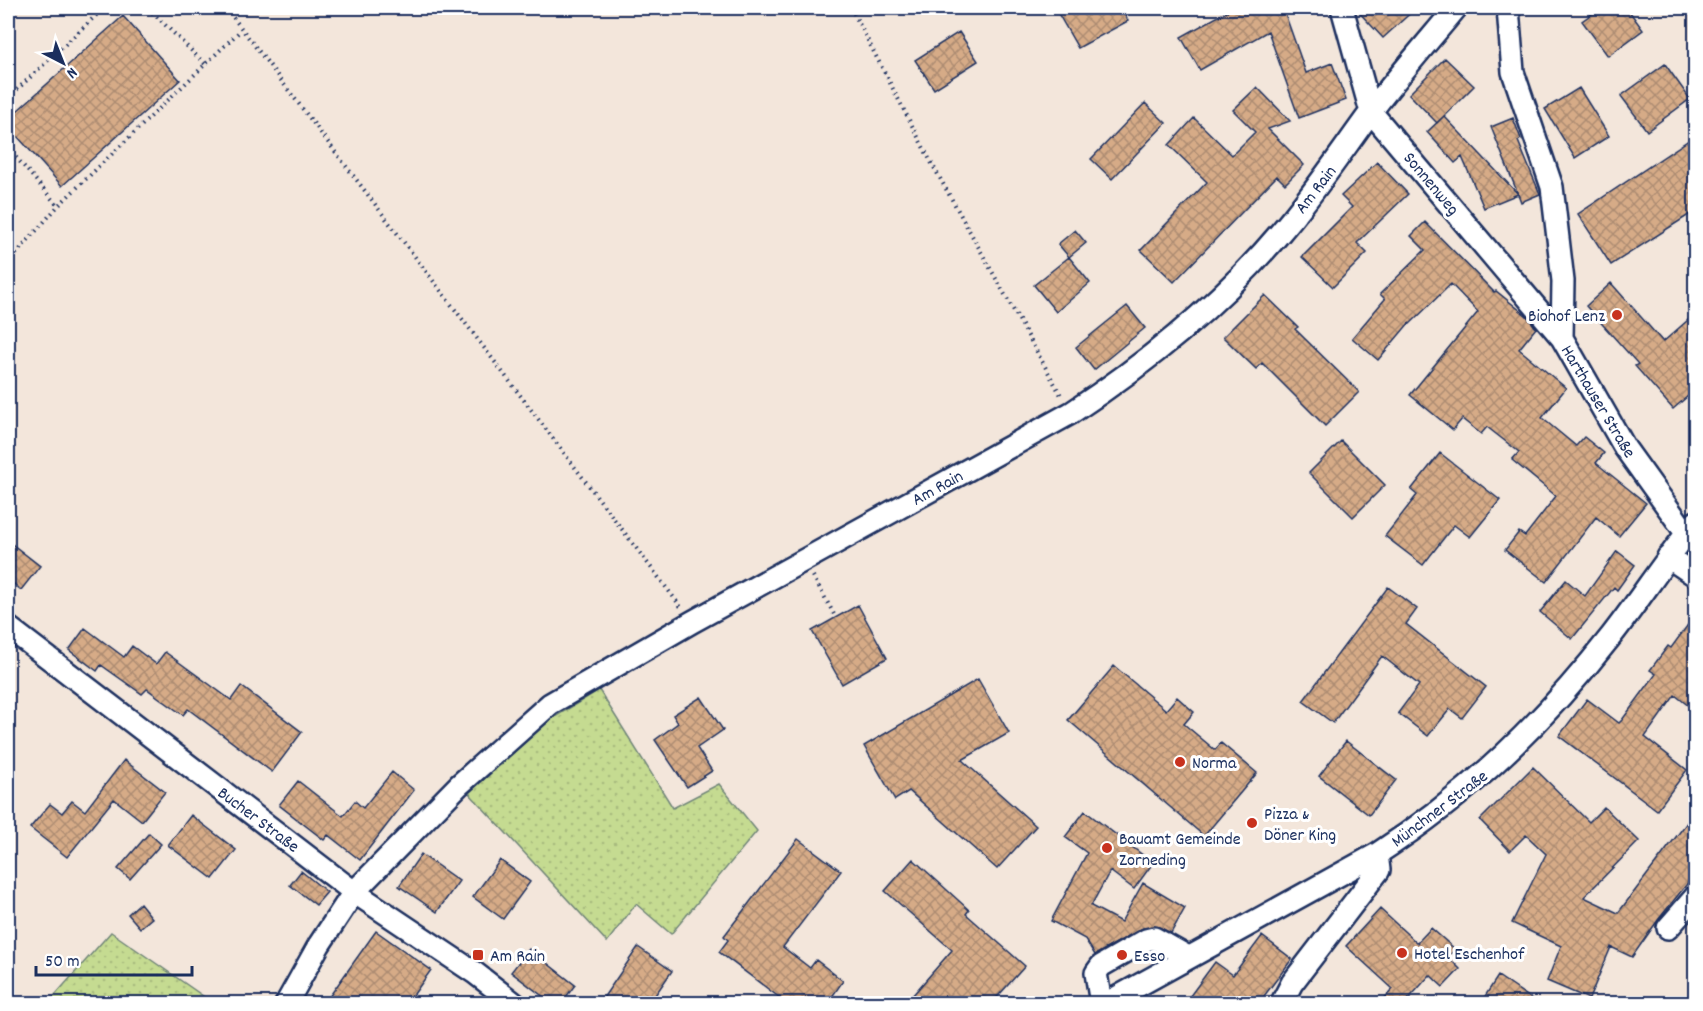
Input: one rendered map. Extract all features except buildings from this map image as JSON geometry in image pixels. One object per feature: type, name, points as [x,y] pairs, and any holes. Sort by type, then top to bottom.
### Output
[{"type":"street","name":"Sonnenweg","points":[[1342,8],[1371,112],[1562,338]]},
{"type":"street","name":"Am Rain","points":[[286,1004],[319,945],[354,892],[459,785],[550,704],[692,622],[1071,412],[1119,382],[1183,329],[1226,290],[1279,235],[1324,179],[1371,112],[1456,8]]},
{"type":"street","name":"Harthauser Straße","points":[[1508,8],[1514,72],[1552,187],[1563,281],[1562,338],[1625,448],[1691,527]]},
{"type":"street","name":"Münchner Straße","points":[[1103,1004],[1377,854],[1410,833],[1463,793],[1527,734],[1560,698],[1612,634],[1691,527]]},
{"type":"street","points":[[1668,557],[1695,576]]},
{"type":"street","name":"Bucher Straße","points":[[8,627],[354,892],[475,973],[515,1004]]},
{"type":"street","points":[[1281,1004],[1293,983],[1379,870],[1377,854]]},
{"type":"street","points":[[1668,928],[1695,896]]},
{"type":"street","points":[[1103,1004],[1096,973],[1101,966],[1146,940],[1154,938],[1188,957]]},
{"type":"path","points":[[8,98],[104,8]]},
{"type":"path","points":[[148,8],[205,64]]},
{"type":"path","points":[[226,8],[692,622]]},
{"type":"path","points":[[850,8],[931,162],[1058,390]]},
{"type":"path","points":[[8,264],[58,206],[241,30]]},
{"type":"path","points":[[8,148],[58,206]]},
{"type":"path","points":[[809,570],[836,618]]},
{"type":"green space","points":[[599,690],[673,808],[719,784],[757,831],[671,934],[636,904],[607,942],[469,793],[548,721]]},
{"type":"green space","points":[[111,932],[213,1003],[48,1003]]},
{"type":"place","name":"Biohof Lenz","points":[[1617,315]]},
{"type":"place","name":"Norma","points":[[1180,762]]},
{"type":"place","name":"Pizza & Döner King","points":[[1252,823]]},
{"type":"place","name":"Bauamt Gemeinde Zorneding","points":[[1107,848]]},
{"type":"place","name":"Hotel Eschenhof","points":[[1402,953]]},
{"type":"place","name":"Am Rain","points":[[478,955]]},
{"type":"place","name":"Esso","points":[[1122,955]]}]
